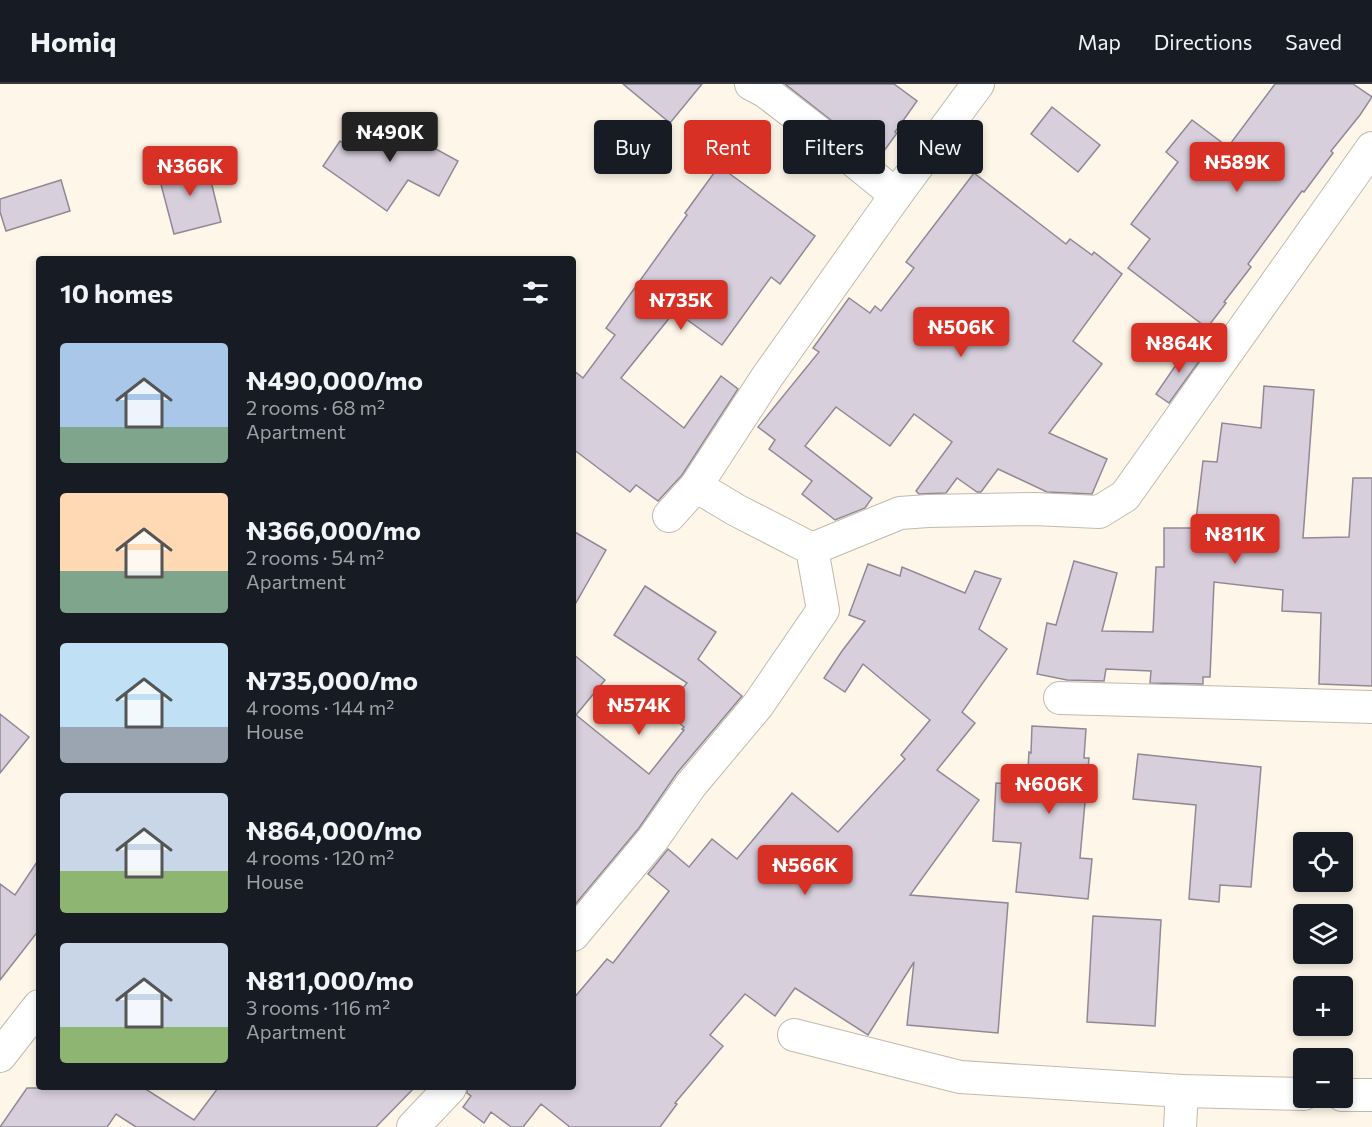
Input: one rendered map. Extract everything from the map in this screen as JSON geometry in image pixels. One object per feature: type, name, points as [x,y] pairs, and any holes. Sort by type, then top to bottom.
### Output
[{"type":"street","points":[[751,84],[827,139],[896,195]]},
{"type":"street","points":[[669,516],[696,486],[767,377],[978,84]]},
{"type":"street","points":[[696,486],[736,510],[812,549],[900,513],[1034,509],[1099,512],[1125,496],[1372,148]]},
{"type":"street","points":[[576,931],[652,839],[691,785],[758,705],[823,610],[812,549]]},
{"type":"street","points":[[1060,698],[1372,707]]},
{"type":"street","points":[[0,1056],[36,1010]]},
{"type":"street","points":[[794,1035],[960,1077],[1182,1091],[1293,1094]]},
{"type":"street","points":[[413,1127],[448,1090]]},
{"type":"street","points":[[1180,1127],[1182,1091]]},
{"type":"street","points":[[1353,1095],[1372,1095]]},
{"type":"building","points":[[623,84],[702,84],[672,121],[666,120]]},
{"type":"building","points":[[785,84],[894,84],[917,101],[904,120],[897,120],[895,132],[897,133],[885,150],[885,120],[831,120]]},
{"type":"building","points":[[1275,84],[1353,84],[1372,97],[1331,151],[1333,153],[1248,264],[1251,267],[1207,328],[1128,268],[1150,239],[1131,224],[1178,162],[1166,152],[1192,120],[1228,147]]},
{"type":"building","points":[[1052,107],[1100,145],[1078,172],[1031,134]]},
{"type":"building","points":[[375,113],[388,123],[458,161],[439,196],[408,180],[387,211],[323,166],[340,141],[351,149]]},
{"type":"building","points":[[206,161],[221,222],[174,234],[158,173]]},
{"type":"building","points":[[713,174],[730,174],[815,236],[780,284],[771,277],[722,345],[675,311],[621,378],[684,428],[721,376],[738,389],[682,475],[658,501],[636,485],[630,492],[576,451],[576,372],[583,378],[615,335],[606,328],[687,215],[685,213]]},
{"type":"building","points":[[975,174],[1066,244],[1070,239],[1092,255],[1094,252],[1122,274],[1073,341],[1102,364],[1049,433],[1107,459],[1092,494],[1047,492],[998,469],[981,492],[977,492],[957,478],[946,493],[919,494],[916,491],[952,442],[914,414],[890,446],[836,407],[805,446],[872,498],[865,508],[835,520],[802,494],[812,481],[769,449],[775,440],[758,427],[819,352],[813,348],[849,298],[870,313],[875,306],[881,311],[914,268],[906,262]]},
{"type":"building","points":[[61,180],[70,211],[6,231],[0,212],[0,199]]},
{"type":"building","points":[[1189,346],[1203,356],[1169,403],[1156,394]]},
{"type":"building","points":[[1264,386],[1314,390],[1303,538],[1349,537],[1353,478],[1372,478],[1372,686],[1319,684],[1321,613],[1282,611],[1283,590],[1214,582],[1210,677],[1203,677],[1203,684],[1150,683],[1151,671],[1106,669],[1104,681],[1067,680],[1037,674],[1047,623],[1056,625],[1074,561],[1117,573],[1102,631],[1153,632],[1156,567],[1164,567],[1164,528],[1195,528],[1203,461],[1217,462],[1222,423],[1261,428]]},
{"type":"building","points":[[576,533],[606,550],[576,603]]},
{"type":"building","points":[[868,564],[900,576],[902,567],[965,593],[975,571],[1001,579],[979,629],[1007,649],[962,712],[975,723],[937,770],[979,800],[910,895],[1008,903],[998,1033],[907,1025],[914,962],[868,1035],[795,988],[775,1016],[745,994],[710,1035],[723,1046],[675,1103],[677,1104],[660,1127],[570,1127],[541,1104],[523,1127],[511,1127],[491,1112],[484,1123],[463,1107],[471,1096],[467,1090],[576,1090],[576,995],[607,959],[613,963],[669,891],[648,874],[668,849],[689,867],[712,839],[737,859],[792,793],[838,832],[905,759],[901,755],[930,720],[863,664],[845,692],[824,678],[865,621],[849,615]]},
{"type":"building","points":[[645,586],[716,632],[698,659],[742,696],[677,773],[639,828],[576,903],[576,715],[649,774],[684,730],[682,729],[684,727],[664,711],[687,683],[614,635]]},
{"type":"building","points":[[576,656],[605,680],[576,715]]},
{"type":"building","points":[[0,714],[29,737],[0,773]]},
{"type":"building","points":[[1032,726],[1086,729],[1084,758],[1089,758],[1080,858],[1092,859],[1088,899],[1016,892],[1021,843],[993,841],[996,783],[1027,785]]},
{"type":"building","points":[[1138,754],[1261,767],[1251,887],[1220,885],[1219,902],[1189,899],[1196,805],[1133,799]]},
{"type":"building","points":[[36,864],[36,934],[0,980],[0,884],[15,895]]},
{"type":"building","points":[[1093,916],[1161,920],[1155,1026],[1087,1022]]},
{"type":"building","points":[[27,1088],[36,1088],[36,1090],[147,1090],[194,1120],[216,1090],[412,1090],[376,1127],[136,1127],[116,1114],[107,1127],[0,1127]]}]
